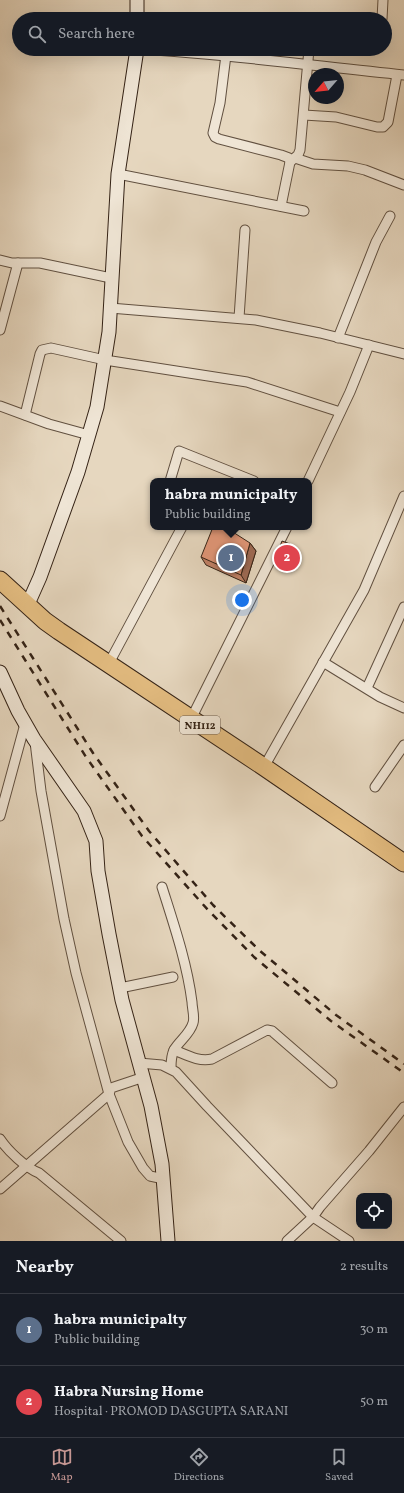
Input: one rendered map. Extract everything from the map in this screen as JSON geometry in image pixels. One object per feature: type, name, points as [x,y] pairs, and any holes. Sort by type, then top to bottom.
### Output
[{"type":"highway","name":"NH112","points":[[1,579],[50,624],[264,767],[404,863]]},
{"type":"main road","points":[[137,0],[137,12]]},
{"type":"main road","points":[[28,604],[40,577],[70,494],[97,407],[105,360],[110,308],[118,174],[136,56]]},
{"type":"main road","points":[[0,672],[25,724],[84,812],[94,834],[96,841],[98,871],[120,988],[155,1127],[162,1164],[168,1241]]},
{"type":"street","points":[[382,12],[383,0]]},
{"type":"street","points":[[226,56],[220,103],[213,130],[215,137],[281,155],[293,160],[313,164],[348,166],[366,170],[404,185]]},
{"type":"street","points":[[234,56],[401,75],[388,122],[383,127],[336,117],[304,115]]},
{"type":"street","points":[[281,206],[293,160],[300,150],[309,56]]},
{"type":"street","points":[[118,174],[304,211]]},
{"type":"street","points":[[338,338],[376,242],[390,216]]},
{"type":"street","points":[[239,318],[245,230]]},
{"type":"street","points":[[0,260],[18,263],[40,263],[111,278]]},
{"type":"street","points":[[0,330],[18,263]]},
{"type":"street","points":[[110,308],[256,320],[404,354]]},
{"type":"street","points":[[309,478],[350,392],[369,346]]},
{"type":"street","points":[[25,415],[40,354],[42,350],[51,348],[105,360],[247,382],[340,412]]},
{"type":"street","points":[[0,406],[49,424],[89,435]]},
{"type":"street","points":[[171,478],[179,451],[246,478]]},
{"type":"street","points":[[264,767],[364,590],[404,496]]},
{"type":"street","points":[[108,664],[180,530]]},
{"type":"street","points":[[191,719],[286,530]]},
{"type":"street","points":[[367,688],[404,607]]},
{"type":"street","points":[[324,662],[390,702],[404,708]]},
{"type":"street","points":[[0,816],[25,724]]},
{"type":"street","points":[[34,739],[41,791],[64,919],[76,973],[109,1094],[128,1142],[143,1168],[150,1176],[164,1179]]},
{"type":"street","points":[[375,787],[404,745]]},
{"type":"street","points":[[162,887],[184,962],[190,987],[193,1016],[193,1023],[190,1030],[174,1050],[171,1068]]},
{"type":"street","points":[[120,988],[173,977]]},
{"type":"street","points":[[174,1050],[204,1061],[212,1059],[267,1030],[272,1031],[332,1083]]},
{"type":"street","points":[[139,1063],[171,1068],[176,1072],[313,1217],[349,1241]]},
{"type":"street","points":[[0,1189],[109,1094],[110,1088],[138,1079]]},
{"type":"street","points":[[287,1241],[313,1217],[369,1151],[404,1106]]},
{"type":"street","points":[[0,1139],[5,1147],[27,1166],[39,1173],[121,1241]]},
{"type":"building","points":[[212,530],[230,530],[250,543],[241,575],[201,557]]},
{"type":"building","points":[[282,541],[290,544],[288,550],[293,552],[289,563],[275,559]]},
{"type":"railway","points":[[0,606],[93,753],[149,831],[213,905],[259,950],[336,1015],[404,1064]]},
{"type":"railway","points":[[0,620],[86,757],[142,836],[208,910],[254,957],[331,1021],[404,1073]]},
{"type":"place","name":"habra municipalty","points":[[231,558]]},
{"type":"place","name":"Habra Nursing Home","points":[[287,558]]}]
